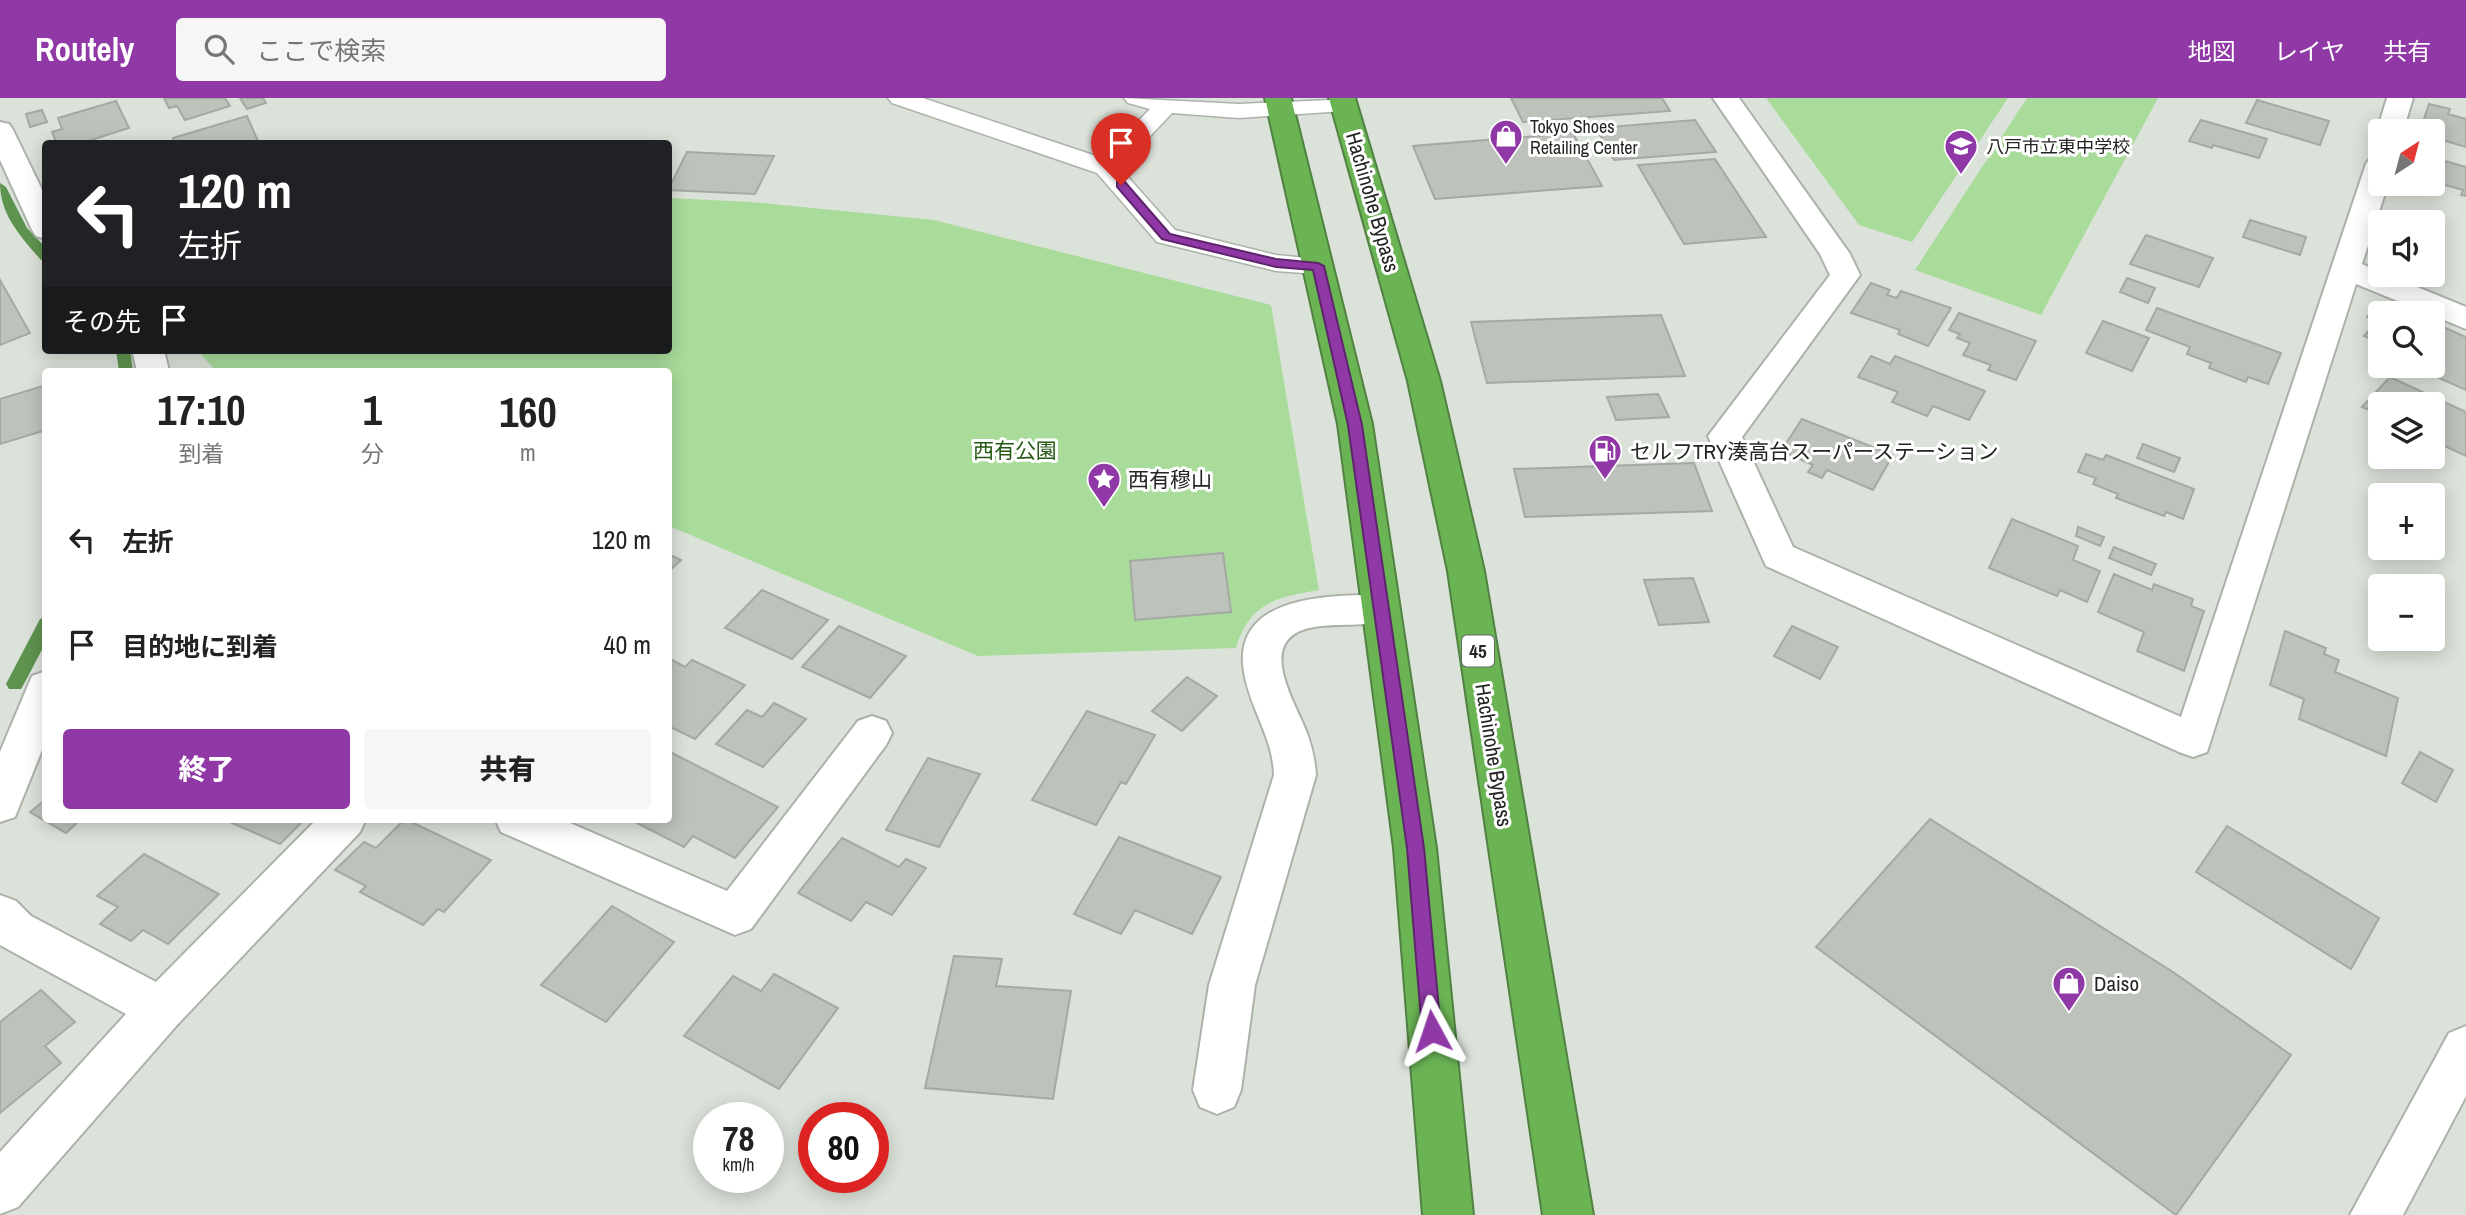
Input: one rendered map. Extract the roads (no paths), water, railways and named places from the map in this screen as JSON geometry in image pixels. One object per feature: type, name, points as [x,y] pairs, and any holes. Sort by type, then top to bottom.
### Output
[{"type":"highway","name":"Hachinohe Bypass","points":[[1343,101],[1424,381],[1466,571],[1568,1215]]},
{"type":"highway","points":[[1280,103],[1355,425],[1415,848],[1448,1215]]},
{"type":"street","points":[[1726,98],[1835,254],[1845,275],[1725,436],[1779,556],[2193,740],[2370,196]]},
{"type":"street","points":[[2394,119],[2400,98]]},
{"type":"street","points":[[0,130],[42,221]]},
{"type":"street","points":[[2348,269],[2466,319]]},
{"type":"street","points":[[1217,1090],[1232,985],[1295,775],[1295,755],[1290,736],[1263,672],[1262,655],[1268,637],[1291,616],[1334,610],[1381,609]]},
{"type":"street","points":[[0,804],[42,697]]},
{"type":"street","points":[[525,823],[735,915],[873,733]]},
{"type":"street","points":[[0,1189],[161,1009],[341,823]]},
{"type":"street","points":[[0,915],[15,930],[161,1009]]},
{"type":"street","points":[[2375,1215],[2466,1049]]},
{"type":"lane","points":[[900,98],[1106,168],[1166,236],[1276,263],[1318,266]]},
{"type":"lane","points":[[1136,98],[1165,107],[1243,112],[1280,103],[1343,101]]},
{"type":"lane","points":[[1106,168],[1165,107]]},
{"type":"waterway","points":[[0,187],[21,229],[42,253]]},
{"type":"waterway","points":[[124,354],[126,368]]},
{"type":"waterway","points":[[15,684],[42,632]]},
{"type":"place","name":"Tokyo Shoes Retailing Center","points":[[1506,166]]},
{"type":"place","name":"八戸市立東中学校","points":[[1961,176]]},
{"type":"place","name":"セルフTRY湊高台スーパーステーション","points":[[1605,481]]},
{"type":"place","name":"西有穆山","points":[[1104,509]]},
{"type":"place","name":"Daiso","points":[[2069,1013]]},
{"type":"park label","name":"西有公園","points":[[1015,450]]}]
